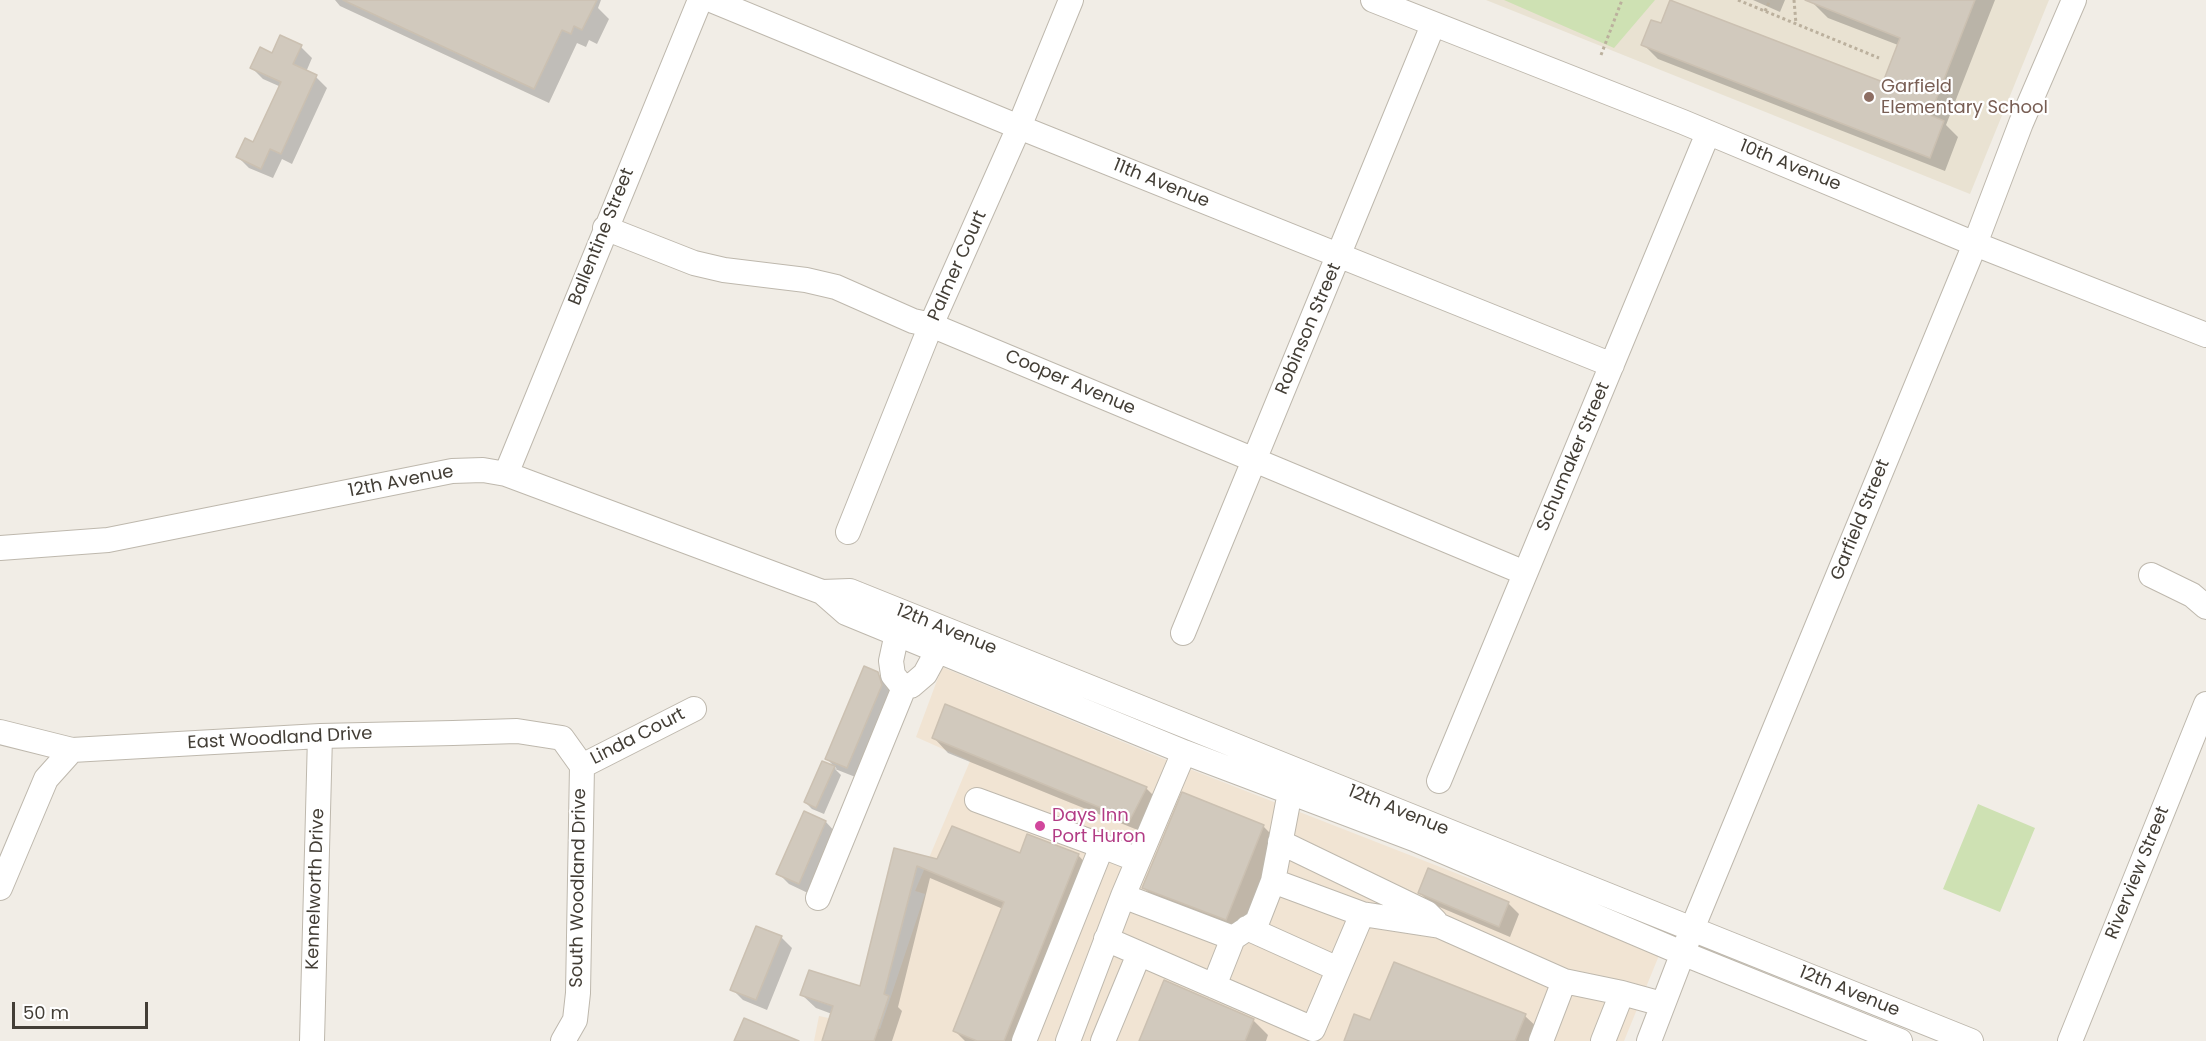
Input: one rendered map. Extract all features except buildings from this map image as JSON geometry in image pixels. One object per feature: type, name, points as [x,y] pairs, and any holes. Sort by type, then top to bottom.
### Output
[{"type":"street","name":"Ballentine Street","points":[[506,474],[700,0]]},
{"type":"street","name":"11th Avenue","points":[[711,0],[1019,127],[1612,365]]},
{"type":"street","name":"Palmer Court","points":[[848,532],[931,325],[1019,127],[1071,0]]},
{"type":"street","name":"10th Avenue","points":[[1373,0],[2206,335]]},
{"type":"street","name":"Garfield Street","points":[[1649,1041],[1682,953],[1975,244],[2021,123],[2074,0]]},
{"type":"street","name":"Robinson Street","points":[[1183,633],[1340,256],[1433,25]]},
{"type":"street","name":"Schumaker Street","points":[[1440,781],[1708,133]]},
{"type":"street","name":"Cooper Avenue","points":[[605,228],[694,263],[724,270],[806,280],[836,287],[913,321],[931,325],[1525,573]]},
{"type":"street","name":"12th Avenue","points":[[0,548],[108,540],[452,471],[483,470],[506,474],[822,592],[846,613],[1184,752],[1414,839],[1682,953],[1900,1041]]},
{"type":"street","points":[[2151,575],[2192,595],[2206,607]]},
{"type":"street","name":"12th Avenue","points":[[822,592],[850,591],[1971,1041]]},
{"type":"street","points":[[897,633],[891,661],[893,675],[901,685],[911,686],[925,674],[938,650]]},
{"type":"street","points":[[818,898],[905,686]]},
{"type":"street","name":"Riverview Street","points":[[2070,1041],[2206,704]]},
{"type":"street","name":"Linda Court","points":[[582,766],[694,709]]},
{"type":"street","name":"East Woodland Drive","points":[[0,732],[72,750],[320,736],[517,731],[562,738]]},
{"type":"street","name":"Kennelworth Drive","points":[[312,1041],[320,736]]},
{"type":"street","name":"South Woodland Drive","points":[[562,738],[582,766],[578,993],[575,1020],[562,1041]]},
{"type":"street","points":[[0,888],[46,779],[72,750]]},
{"type":"street","points":[[1068,1041],[1123,896],[1184,752]]},
{"type":"street","points":[[1214,986],[1240,933],[1257,922],[1273,881],[1290,792]]},
{"type":"street","points":[[977,800],[1138,860]]},
{"type":"street","points":[[1280,842],[1427,913],[1440,926]]},
{"type":"street","points":[[1024,1041],[1102,846]]},
{"type":"street","points":[[1273,881],[1362,914],[1440,926],[1564,981],[1662,1004]]},
{"type":"street","points":[[1123,896],[1240,933],[1338,969]]},
{"type":"street","points":[[1106,939],[1313,1029],[1362,914]]},
{"type":"street","points":[[1103,1041],[1139,954]]},
{"type":"street","points":[[1541,1041],[1564,981]]},
{"type":"street","points":[[1604,1041],[1622,993]]},
{"type":"path","points":[[1601,55],[1622,0]]},
{"type":"path","points":[[1738,0],[1879,58]]},
{"type":"path","points":[[1766,11],[1770,0]]},
{"type":"path","points":[[1794,0],[1796,24]]},
{"type":"shaded area","name":"Garfield Elementary School","points":[[1486,0],[2049,0],[1970,194]]},
{"type":"shaded area","points":[[942,667],[1164,759],[1660,953],[1624,1041],[814,1041],[819,1016],[880,1029],[925,894],[915,891],[970,761],[916,737]]},
{"type":"green space","points":[[1504,0],[1655,0],[1614,48]]},
{"type":"green space","points":[[1978,804],[2035,828],[2000,912],[1943,889]]},
{"type":"place","name":"Garfield Elementary School","points":[[1869,97]]},
{"type":"place","name":"Days Inn Port Huron","points":[[1040,826]]}]
